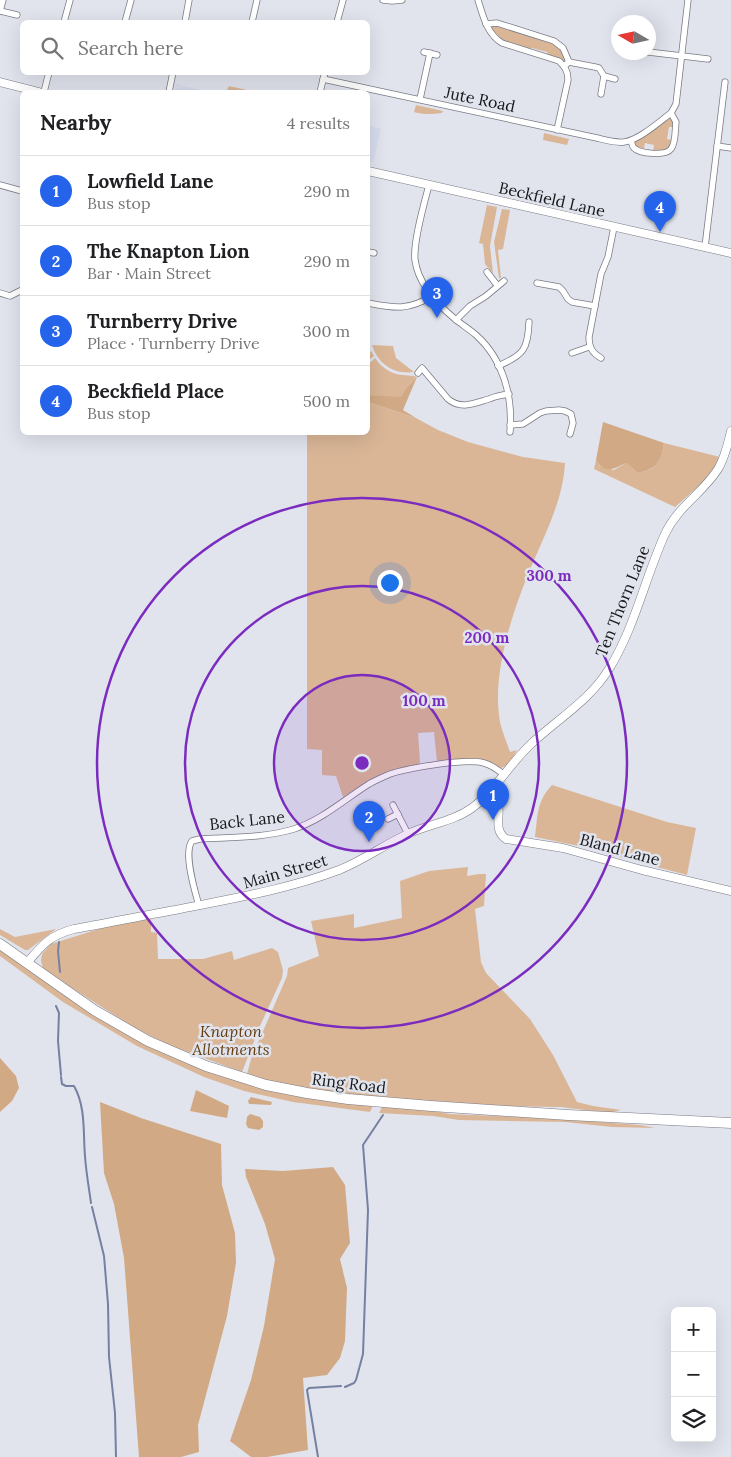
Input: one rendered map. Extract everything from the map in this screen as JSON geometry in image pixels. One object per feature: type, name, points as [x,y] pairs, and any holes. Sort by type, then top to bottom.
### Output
[{"type":"highway","name":"Ring Road","points":[[0,944],[94,1010],[148,1041],[206,1066],[266,1085],[348,1099],[431,1106],[568,1115],[729,1122]]},
{"type":"street","points":[[3,0],[0,11],[17,15]]},
{"type":"street","points":[[65,20],[70,0]]},
{"type":"street","points":[[126,20],[131,0]]},
{"type":"street","points":[[184,20],[189,0]]},
{"type":"street","points":[[252,20],[257,0]]},
{"type":"street","points":[[338,20],[343,0]]},
{"type":"street","points":[[383,0],[402,0]]},
{"type":"street","points":[[478,0],[492,36],[502,43],[567,64],[595,66],[604,76],[615,79]]},
{"type":"street","name":"Jute Road","points":[[324,76],[420,100],[557,130],[615,142],[631,141],[634,148],[638,150],[657,154],[667,152],[673,146],[676,122],[671,113],[676,104],[688,0]]},
{"type":"street","points":[[486,24],[497,23],[554,41],[563,48],[568,80],[557,130]]},
{"type":"street","points":[[420,100],[434,54],[424,52]]},
{"type":"street","points":[[656,53],[708,59]]},
{"type":"street","points":[[45,90],[49,75]]},
{"type":"street","points":[[169,90],[172,75]]},
{"type":"street","points":[[320,90],[324,76]]},
{"type":"street","points":[[601,94],[604,76]]},
{"type":"street","points":[[0,82],[31,90]]},
{"type":"street","points":[[705,247],[725,82]]},
{"type":"street","points":[[724,91],[731,92]]},
{"type":"street","points":[[631,141],[671,113]]},
{"type":"street","points":[[717,146],[731,148]]},
{"type":"street","name":"Beckfield Lane","points":[[370,171],[731,253]]},
{"type":"street","points":[[0,185],[20,190]]},
{"type":"street","points":[[429,185],[416,244],[415,260],[421,280],[432,296],[456,320],[477,336],[489,350],[498,366],[509,394],[510,429],[523,424],[540,413],[559,410],[573,413],[570,434]]},
{"type":"street","points":[[601,358],[592,352],[589,347],[588,337],[601,274],[608,257],[614,227]]},
{"type":"street","points":[[487,272],[497,285]]},
{"type":"street","points":[[456,320],[470,306],[504,281]]},
{"type":"street","points":[[538,283],[559,287],[572,302],[595,306]]},
{"type":"street","points":[[0,293],[10,296],[20,291]]},
{"type":"street","points":[[370,303],[400,308],[416,305],[432,296]]},
{"type":"street","points":[[498,366],[517,356],[524,349],[528,338],[526,330],[529,322]]},
{"type":"street","points":[[572,354],[589,347]]},
{"type":"street","points":[[421,368],[448,398],[456,404],[470,405],[509,394]]},
{"type":"street","name":"Ten Thorn Lane","points":[[525,749],[584,698],[605,676],[629,629],[665,533],[680,510],[718,470],[723,460],[731,431]]},
{"type":"street","name":"Main Street","points":[[27,963],[47,941],[59,934],[74,929],[264,893],[338,870],[364,859],[408,834],[465,812],[477,804],[525,749]]},
{"type":"street","name":"Back Lane","points":[[199,906],[189,859],[189,845],[192,841],[200,838],[267,835],[295,828],[316,818],[370,783],[400,772],[430,766],[476,762],[488,764],[504,774]]},
{"type":"street","name":"Bland Lane","points":[[491,788],[498,801],[497,826],[499,832],[510,840],[563,848],[642,870],[731,891]]},
{"type":"street","points":[[393,804],[408,834]]},
{"type":"street","points":[[388,819],[398,814]]},
{"type":"shaded area","points":[[176,84],[201,90],[174,90]]},
{"type":"shaded area","points":[[370,126],[381,129],[373,162],[370,161]]},
{"type":"shaded area","points":[[417,377],[403,410],[416,418],[370,403],[370,395],[401,397],[407,387]]},
{"type":"shaded area","points":[[603,422],[664,443],[657,464],[650,469],[638,473],[626,463],[610,469],[599,465],[596,460]]},
{"type":"shaded area","points":[[0,1058],[16,1076],[19,1088],[12,1101],[0,1112]]},
{"type":"shaded area","points":[[196,1090],[229,1106],[227,1118],[190,1111]]},
{"type":"shaded area","points":[[251,1097],[272,1102],[271,1105],[249,1104],[248,1101]]},
{"type":"shaded area","points":[[100,1102],[141,1118],[221,1144],[222,1185],[235,1233],[236,1263],[227,1316],[198,1425],[199,1452],[181,1457],[139,1457],[124,1258],[114,1204],[104,1173]]},
{"type":"shaded area","points":[[250,1114],[260,1117],[263,1121],[263,1127],[259,1130],[248,1128],[246,1124],[247,1117]]},
{"type":"shaded area","points":[[333,1167],[345,1185],[350,1243],[340,1259],[347,1288],[345,1341],[340,1358],[327,1375],[303,1378],[308,1450],[267,1457],[251,1457],[230,1441],[251,1380],[264,1326],[275,1259],[265,1224],[246,1177],[245,1169],[283,1171]]},
{"type":"green space","points":[[491,26],[556,45],[563,52],[565,61],[548,55],[547,52],[532,48],[528,49],[502,41],[490,28]]},
{"type":"green space","points":[[229,86],[247,90],[227,90]]},
{"type":"green space","points":[[416,105],[443,111],[442,113],[435,114],[418,113],[414,112]]},
{"type":"green space","points":[[669,118],[673,119],[674,127],[669,127],[667,139],[672,140],[670,148],[660,153],[653,152],[654,145],[645,143],[644,149],[635,146],[634,142]]},
{"type":"green space","points":[[544,133],[569,139],[567,145],[543,140]]},
{"type":"green space","points":[[487,205],[497,207],[490,246],[493,273],[485,264],[483,244],[479,243]]},
{"type":"green space","points":[[502,209],[510,210],[503,249],[498,250],[501,278],[499,278],[494,242]]},
{"type":"green space","points":[[372,345],[393,346],[396,358],[414,372],[400,372],[388,367],[378,358]]},
{"type":"green space","points":[[371,351],[374,356],[370,359]]},
{"type":"green space","points":[[375,358],[384,368],[391,372],[417,377],[407,387],[401,398],[370,395],[370,361]]},
{"type":"green space","points":[[370,403],[416,418],[438,430],[468,442],[523,457],[565,463],[558,501],[520,596],[502,656],[499,676],[499,715],[510,752],[517,750],[506,765],[501,768],[479,759],[437,762],[434,732],[418,733],[419,764],[388,771],[343,797],[336,776],[322,775],[322,750],[307,749],[307,435],[370,435]]},
{"type":"green space","points":[[664,443],[720,457],[706,478],[675,507],[594,469],[596,460],[600,466],[614,470],[626,463],[638,473],[645,471],[654,466],[660,459]]},
{"type":"green space","points":[[552,785],[667,822],[696,828],[687,875],[574,845],[535,837],[540,803]]},
{"type":"green space","points":[[468,867],[467,876],[486,874],[484,906],[475,909],[481,962],[486,973],[530,1019],[553,1055],[577,1102],[621,1110],[609,1113],[561,1107],[496,1106],[368,1097],[313,1090],[264,1080],[247,1074],[251,1059],[287,976],[288,968],[319,956],[311,921],[354,914],[354,928],[402,918],[400,881],[429,871]]},
{"type":"green space","name":"Knapton Allotments","points":[[151,917],[151,932],[157,933],[158,959],[203,959],[232,951],[234,960],[272,948],[278,952],[283,970],[282,978],[242,1072],[169,1045],[133,1027],[43,968],[42,954],[51,944],[102,928]]},
{"type":"green space","points":[[0,929],[15,937],[56,929],[28,950],[25,950],[0,935]]},
{"type":"green space","points":[[0,949],[101,1019],[277,1091],[322,1100],[371,1105],[372,1108],[370,1112],[293,1102],[244,1091],[204,1077],[137,1046],[63,1002],[0,956]]},
{"type":"green space","points":[[382,1107],[432,1110],[449,1114],[640,1125],[655,1128],[612,1127],[565,1122],[459,1120],[433,1116],[379,1113]]},
{"type":"waterway","points":[[59,942],[60,972]]},
{"type":"waterway","points":[[56,1006],[59,1013],[58,1041],[61,1075]]},
{"type":"waterway","points":[[61,1077],[62,1084],[74,1086],[78,1094],[83,1120],[86,1168],[91,1203]]},
{"type":"waterway","points":[[345,1387],[356,1380],[363,1354],[368,1210],[363,1145],[383,1115]]},
{"type":"waterway","points":[[92,1207],[104,1256],[108,1304],[109,1357],[115,1413],[116,1457]]},
{"type":"waterway","points":[[318,1457],[307,1390],[309,1388],[341,1386]]},
{"type":"place","name":"Beckfield Place","points":[[660,232]]},
{"type":"place","name":"Turnberry Drive","points":[[437,318]]},
{"type":"place","name":"Lowfield Lane","points":[[493,820]]},
{"type":"place","name":"The Knapton Lion","points":[[369,842]]}]
